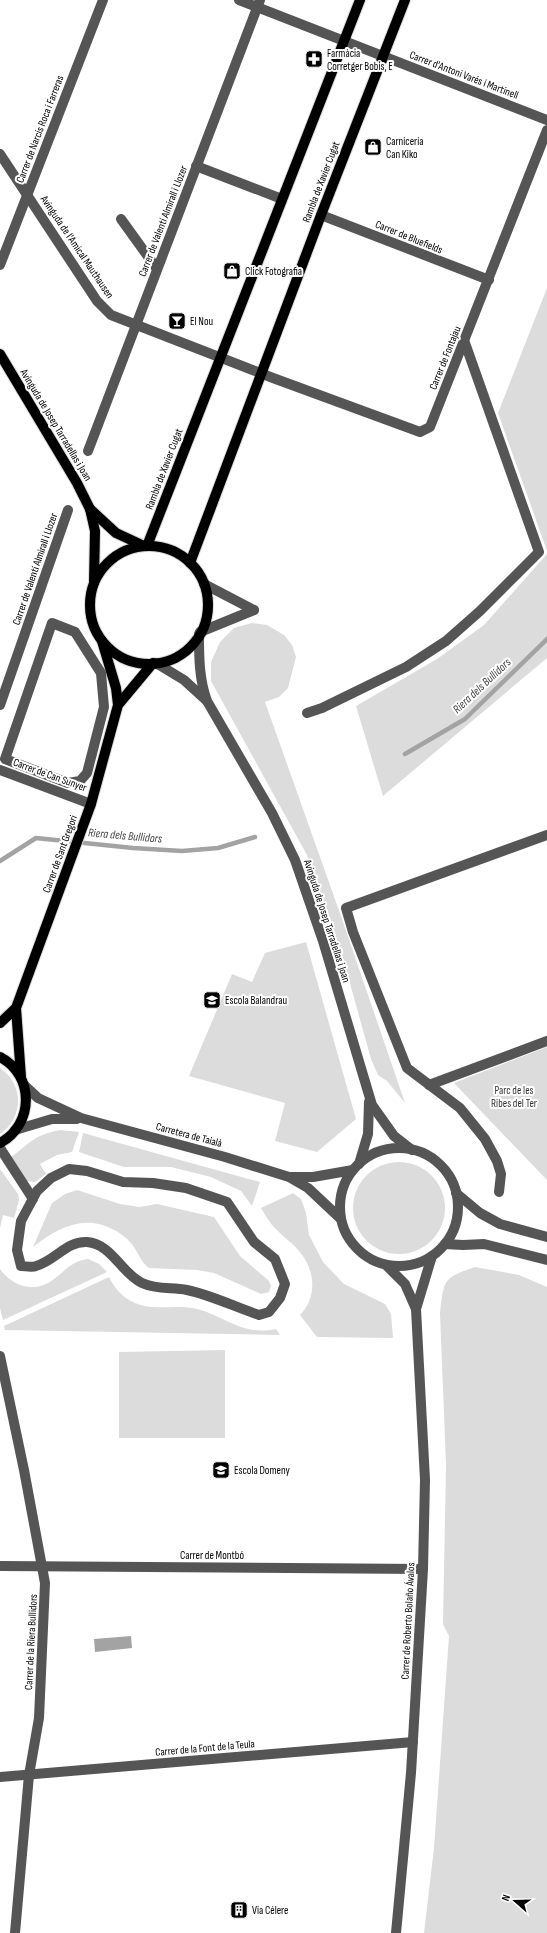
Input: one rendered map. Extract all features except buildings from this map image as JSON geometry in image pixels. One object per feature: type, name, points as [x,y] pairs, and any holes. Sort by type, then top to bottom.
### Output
[{"type":"main road","name":"Rambla de Xavier Cugat","points":[[146,546],[360,0]]},
{"type":"main road","name":"Rambla de Xavier Cugat","points":[[190,563],[321,215],[405,0]]},
{"type":"main road","name":"Avinguda de Josep Tarradellas i Joan","points":[[0,354],[77,483],[90,509],[96,531],[94,586]]},
{"type":"main road","name":"Avinguda de Josep Tarradellas i Joan","points":[[90,509],[116,533],[146,546]]},
{"type":"main road","points":[[146,546],[169,549],[190,563],[196,568],[204,584],[208,606],[206,618],[200,633],[193,643],[181,654],[173,659],[155,663],[141,663],[124,658],[111,650],[102,641],[94,627],[90,603],[94,586],[101,571],[114,557],[131,548],[146,546]]},
{"type":"main road","name":"Carrer de Sant Gregori","points":[[15,1130],[26,1108],[26,1095],[22,1081],[16,1008],[91,804],[118,705],[116,688],[102,641]]},
{"type":"main road","name":"Carrer de Sant Gregori","points":[[118,705],[155,663]]},
{"type":"main road","name":"Carrer de Sant Gregori","points":[[0,1022],[16,1008]]},
{"type":"main road","points":[[0,1058],[9,1063],[22,1081]]},
{"type":"main road","points":[[0,1143],[15,1130]]},
{"type":"street","name":"Carrer de Narcís Roca i Farreras","points":[[0,265],[103,0]]},
{"type":"street","name":"Carrer d'Antoni Varés i Martinell","points":[[238,0],[258,4],[344,42],[547,120]]},
{"type":"street","name":"Carrer de Valentí Almirall i Llozer","points":[[88,451],[258,4]]},
{"type":"street","name":"Carrer de Fontajau","points":[[261,374],[420,432],[430,427],[547,130]]},
{"type":"street","name":"Avinguda de l'Amical Mauthausen","points":[[0,154],[97,300],[111,314],[220,357]]},
{"type":"street","points":[[196,166],[282,199]]},
{"type":"street","name":"Carrer de Bluefields","points":[[321,215],[489,280]]},
{"type":"street","points":[[121,219],[157,269]]},
{"type":"street","points":[[307,713],[322,708],[406,667],[446,641],[480,611],[539,552],[464,343]]},
{"type":"street","points":[[220,357],[261,374]]},
{"type":"street","name":"Carrer de Valentí Almirall i Llozer","points":[[0,705],[68,510]]},
{"type":"street","points":[[200,633],[254,610],[204,584]]},
{"type":"street","points":[[52,623],[75,632],[101,673],[104,706],[87,773],[80,782],[68,783],[5,758],[52,623]]},
{"type":"street","name":"Avinguda de Josep Tarradellas i Joan","points":[[200,633],[199,664],[202,686],[208,701],[272,813],[295,860],[323,940],[368,1094],[378,1115],[394,1136],[412,1150]]},
{"type":"street","name":"Avinguda de Josep Tarradellas i Joan","points":[[155,663],[184,680],[208,701]]},
{"type":"street","name":"Carrer de Can Sunyer","points":[[0,770],[91,804]]},
{"type":"street","points":[[499,1192],[501,1174],[498,1161],[485,1139],[460,1108],[407,1068],[353,932],[346,908],[547,835]]},
{"type":"street","points":[[429,1085],[547,1041]]},
{"type":"street","name":"Carretera de Taialà","points":[[22,1081],[38,1098],[81,1118],[225,1157],[289,1177],[308,1188],[341,1219]]},
{"type":"street","name":"Avinguda de Josep Tarradellas i Joan","points":[[356,1167],[368,1134],[368,1094]]},
{"type":"street","name":"Carretera de Taialà","points":[[15,1130],[52,1119],[81,1118]]},
{"type":"street","points":[[0,1148],[33,1199]]},
{"type":"street","points":[[398,1148],[412,1150],[421,1152],[437,1162],[449,1176],[456,1193],[458,1206],[456,1219],[452,1232],[445,1244],[432,1256],[414,1264],[405,1266],[386,1265],[365,1256],[344,1230],[341,1219],[342,1193],[356,1167],[366,1158],[384,1150],[398,1148]]},
{"type":"street","name":"Carretera de Taialà","points":[[289,1177],[313,1177],[356,1167]]},
{"type":"street","points":[[68,1169],[87,1171],[123,1182],[153,1183],[186,1188],[227,1202],[254,1242],[275,1259],[284,1284],[280,1298],[269,1312],[259,1314],[185,1290],[149,1286],[141,1282],[123,1268],[106,1249],[88,1242],[69,1245],[53,1257],[35,1267],[21,1266],[17,1250],[21,1221],[33,1199],[37,1191],[51,1178],[68,1169]]},
{"type":"street","points":[[456,1193],[480,1214],[500,1224],[547,1237]]},
{"type":"street","points":[[445,1244],[463,1246],[484,1244],[547,1260]]},
{"type":"street","name":"Carrer de Roberto Bolaño Ávalos","points":[[396,1933],[413,1742],[423,1569],[425,1480],[416,1309],[432,1256]]},
{"type":"street","name":"Carrer de Roberto Bolaño Ávalos","points":[[386,1265],[405,1284],[416,1309]]},
{"type":"street","name":"Carrer de la Riera Bullidors","points":[[0,1356],[45,1583],[39,1718],[29,1775],[15,1933]]},
{"type":"street","name":"Carrer de Montbó","points":[[0,1566],[423,1569]]},
{"type":"street","name":"Carrer de la Font de la Teula","points":[[0,1777],[413,1742]]},
{"type":"green space","points":[[547,288],[547,551],[498,413]]},
{"type":"green space","points":[[547,554],[547,658],[383,796],[356,706],[437,659],[484,625]]},
{"type":"green space","points":[[252,623],[267,625],[284,635],[292,645],[296,657],[288,688],[279,697],[265,702],[405,1103],[387,1081],[378,1075],[371,1059],[341,951],[307,855],[211,681],[211,662],[220,642],[234,628]]},
{"type":"green space","points":[[306,942],[356,1119],[317,1152],[275,1141],[285,1103],[189,1076],[232,974],[252,982],[265,953]]},
{"type":"green space","name":"Parc de les Ribes del Ter","points":[[547,1047],[547,1180],[454,1083]]},
{"type":"green space","points":[[0,1068],[14,1083],[18,1101],[14,1119],[0,1134]]},
{"type":"green space","points":[[60,1130],[79,1132],[72,1152],[57,1155],[40,1164],[46,1174],[35,1182],[26,1181],[10,1158],[38,1137]]},
{"type":"green space","points":[[83,1133],[260,1182],[252,1206],[241,1191],[211,1177],[171,1167],[124,1167],[79,1152]]},
{"type":"green space","points":[[399,1162],[417,1166],[432,1175],[441,1190],[445,1208],[441,1226],[432,1241],[417,1250],[399,1254],[381,1250],[366,1241],[357,1226],[353,1208],[357,1190],[366,1175],[381,1166]]},
{"type":"green space","points":[[0,1169],[18,1194],[19,1200],[14,1218],[3,1215],[0,1228]]},
{"type":"green space","points":[[77,1190],[120,1204],[139,1207],[157,1204],[214,1217],[240,1256],[269,1281],[271,1286],[269,1292],[261,1294],[214,1273],[197,1270],[149,1268],[143,1263],[133,1246],[122,1235],[112,1229],[91,1223],[80,1223],[60,1229],[33,1247],[52,1203],[65,1194]]},
{"type":"green space","points":[[293,1193],[301,1199],[306,1213],[309,1235],[323,1262],[344,1284],[385,1304],[391,1314],[393,1338],[317,1337],[300,1315],[310,1300],[312,1292],[311,1274],[299,1251],[272,1225],[261,1208]]},
{"type":"green space","points":[[88,1259],[99,1264],[107,1272],[3,1320],[0,1308],[0,1269],[11,1280],[18,1284],[32,1287],[47,1284],[73,1264]]},
{"type":"green space","points":[[475,1267],[519,1275],[547,1287],[547,1933],[424,1933],[434,1848],[449,1636],[443,1624],[446,1464],[440,1313],[444,1286],[447,1281],[457,1274]]},
{"type":"green space","points":[[109,1277],[121,1294],[139,1305],[156,1307],[189,1307],[208,1312],[244,1328],[254,1330],[276,1329],[280,1335],[5,1330],[4,1326]]},
{"type":"green space","points":[[225,1350],[225,1438],[119,1438],[119,1352]]},
{"type":"shaded area","points":[[131,1636],[132,1648],[95,1652],[94,1639]]},
{"type":"waterway","name":"Riera dels Bullidors","points":[[405,754],[465,719],[547,639]]},
{"type":"waterway","name":"Riera dels Bullidors","points":[[0,861],[36,838],[133,848],[182,851],[218,848],[255,837]]},
{"type":"place","name":"Farmàcia Corretger Bobis, E","points":[[314,59]]},
{"type":"place","name":"Carniceria Can Kiko","points":[[373,147]]},
{"type":"place","name":"Click Fotografia","points":[[232,271]]},
{"type":"place","name":"El Nou","points":[[177,321]]},
{"type":"place","name":"Escola Balandrau","points":[[212,1000]]},
{"type":"place","name":"Escola Domeny","points":[[221,1470]]},
{"type":"place","name":"Via Célere","points":[[239,1910]]}]
